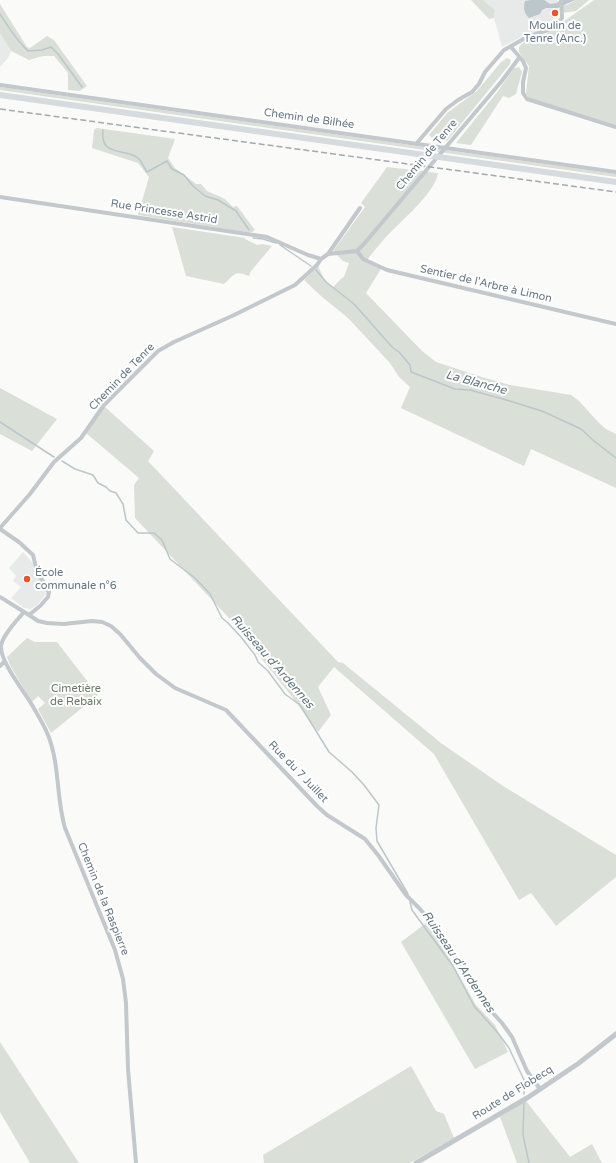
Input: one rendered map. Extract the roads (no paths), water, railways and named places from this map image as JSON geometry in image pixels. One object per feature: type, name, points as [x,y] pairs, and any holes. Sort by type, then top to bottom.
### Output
[{"type":"highway","points":[[0,95],[616,182]]},
{"type":"street","name":"Chemin de Tenre","points":[[416,144],[446,109],[472,92],[479,84],[485,72],[504,50],[556,25],[562,18],[561,0]]},
{"type":"street","points":[[511,47],[523,61],[526,68],[523,93],[527,99],[616,127]]},
{"type":"street","name":"Chemin de Tenre","points":[[328,254],[357,251],[374,233],[519,58]]},
{"type":"street","name":"Chemin de Bilhée","points":[[0,85],[616,172]]},
{"type":"street","name":"Rue Princesse Astrid","points":[[0,197],[267,237],[308,256],[321,259]]},
{"type":"street","name":"Chemin de Tenre","points":[[0,529],[30,494],[54,462],[81,438],[104,405],[158,351],[295,285],[328,254],[360,208]]},
{"type":"street","name":"Sentier de l'Arbre à Limon","points":[[357,251],[364,259],[388,270],[616,324]]},
{"type":"street","points":[[0,529],[19,542],[33,555],[38,571],[49,592],[48,597],[29,615]]},
{"type":"street","name":"Rue du 7 Juillet","points":[[0,597],[38,621],[56,624],[92,621],[102,622],[111,626],[156,674],[175,688],[226,710],[317,806],[327,815],[366,839],[406,895],[420,909],[449,945],[469,983],[480,999],[502,1023],[512,1037],[527,1071],[540,1089]]},
{"type":"street","name":"Chemin de la Raspierre","points":[[24,612],[1,642],[1,656],[32,705],[48,735],[56,764],[62,817],[65,828],[116,950],[123,979],[126,1004],[128,1069],[136,1163]]},
{"type":"street","points":[[0,666],[4,662]]},
{"type":"street","name":"Route de Flobecq","points":[[416,1163],[540,1089],[579,1063],[616,1034]]},
{"type":"waterway","name":"La Blanche","points":[[0,14],[16,38],[28,51],[42,50],[51,47],[58,54],[82,87]]},
{"type":"waterway","name":"La Blanche","points":[[103,130],[103,139],[105,145],[109,148],[138,158],[147,172],[167,161],[172,169],[184,175],[192,185],[205,196],[218,200],[236,211],[249,230]]},
{"type":"waterway","points":[[253,238],[276,243]]},
{"type":"waterway","points":[[280,245],[311,266]]},
{"type":"waterway","name":"La Blanche","points":[[316,270],[326,282],[354,304],[393,348],[399,352],[410,365],[411,372],[455,389],[470,390],[542,411],[581,429],[616,458]]},
{"type":"waterway","name":"Ruisseau d'Ardennes","points":[[0,422],[54,457]]},
{"type":"waterway","name":"Ruisseau d'Ardennes","points":[[62,461],[75,469],[93,475],[98,483],[116,493],[123,504],[126,520],[138,533],[154,533],[162,540],[170,559],[195,578],[210,594],[222,618],[241,637],[255,655],[258,662],[268,671],[285,694],[300,705],[329,752],[352,772],[364,785],[379,805],[376,828],[377,841],[408,894]]},
{"type":"waterway","name":"Ruisseau d'Ardennes","points":[[410,902],[412,910],[453,966],[474,1006],[509,1048],[525,1082],[524,1094]]},
{"type":"waterway","name":"Ruisseau d'Ardennes","points":[[524,1103],[523,1135],[529,1163]]},
{"type":"railway","points":[[0,109],[616,192]]},
{"type":"place","name":"Moulin de Tenre (Anc.)","points":[[555,13]]},
{"type":"place","name":"École communale n°6","points":[[27,579]]},
{"type":"park label","name":"Cimetière de Rebaix","points":[[76,695]]}]
